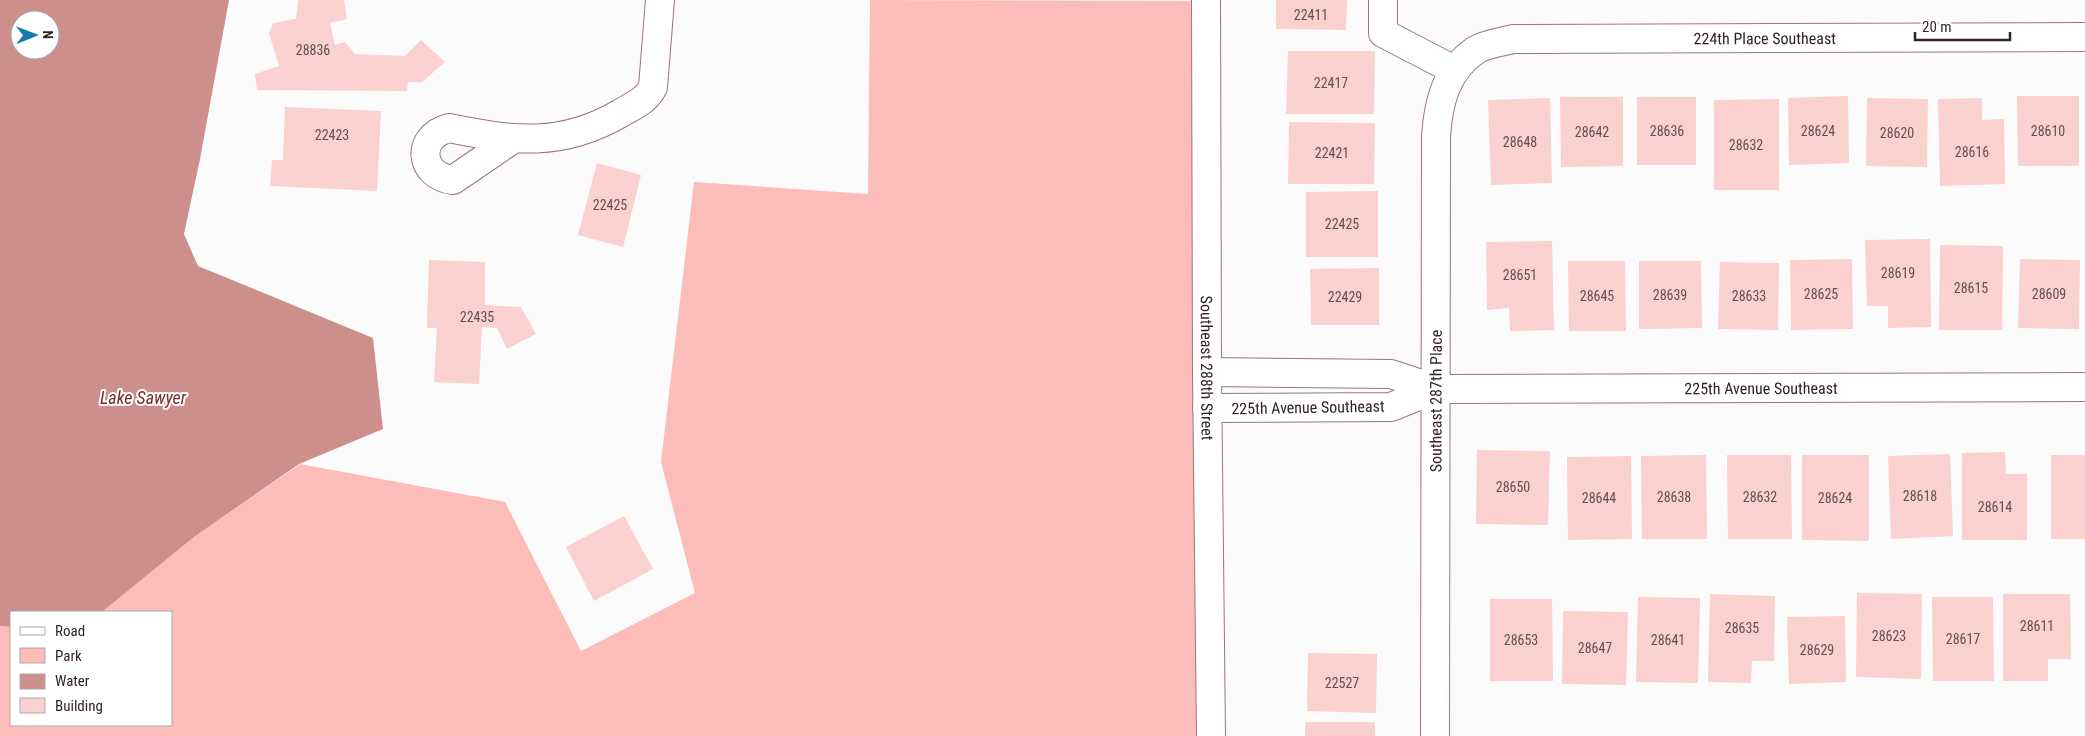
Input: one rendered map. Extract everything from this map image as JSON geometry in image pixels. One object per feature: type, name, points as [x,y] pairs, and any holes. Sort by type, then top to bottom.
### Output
[{"type":"street","points":[[513,139],[548,138],[572,134],[613,118],[645,98],[653,86],[660,0]]},
{"type":"street","name":"Southeast 288th Street","points":[[1206,0],[1207,408],[1211,736]]},
{"type":"street","points":[[1384,0],[1383,33],[1454,70]]},
{"type":"street","name":"224th Place Southeast","points":[[1454,70],[1477,49],[1513,38],[2085,38]]},
{"type":"street","name":"Southeast 287th Place","points":[[1435,736],[1436,137],[1438,112],[1442,95],[1454,70]]},
{"type":"street","name":"225th Avenue Southeast","points":[[1207,372],[1391,374],[1436,388],[2085,387]]},
{"type":"street","name":"225th Avenue Southeast","points":[[1207,408],[1391,407],[1436,388]]},
{"type":"green space","points":[[870,0],[1191,1],[1197,736],[0,736],[0,626],[10,627],[10,726],[172,726],[172,611],[103,611],[194,537],[300,464],[505,502],[581,651],[695,593],[661,462],[694,182],[868,194]]},
{"type":"water","name":"Lake Sawyer","points":[[0,0],[229,0],[200,159],[184,234],[198,266],[373,338],[383,429],[299,464],[194,537],[103,611],[10,611],[10,627],[0,626]]},
{"type":"building","points":[[299,0],[344,0],[347,19],[330,23],[335,45],[345,42],[355,54],[405,56],[421,40],[445,62],[422,82],[408,82],[407,91],[257,90],[255,74],[279,66],[269,33],[273,23],[296,19]]},
{"type":"building","points":[[1276,0],[1347,0],[1346,30],[1276,29]]},
{"type":"building","points":[[1288,51],[1375,51],[1374,114],[1286,114]]},
{"type":"building","points":[[1848,96],[1849,163],[1789,165],[1788,98]]},
{"type":"building","points":[[2017,96],[2079,96],[2079,166],[2018,166]]},
{"type":"building","points":[[1560,97],[1623,97],[1623,166],[1561,167]]},
{"type":"building","points":[[1637,97],[1696,97],[1696,165],[1637,165]]},
{"type":"building","points":[[1550,98],[1552,183],[1491,185],[1488,100]]},
{"type":"building","points":[[1867,98],[1928,99],[1927,167],[1866,166]]},
{"type":"building","points":[[1982,98],[1982,120],[2004,119],[2005,184],[1940,186],[1938,99]]},
{"type":"building","points":[[1779,99],[1779,190],[1714,190],[1714,100]]},
{"type":"building","points":[[285,107],[381,111],[377,191],[270,186],[272,160],[283,160]]},
{"type":"building","points":[[1289,122],[1375,123],[1374,184],[1288,184]]},
{"type":"building","points":[[597,163],[641,175],[623,247],[578,235]]},
{"type":"building","points":[[1378,191],[1378,257],[1306,257],[1306,192]]},
{"type":"building","points":[[1930,239],[1931,327],[1888,328],[1888,306],[1867,306],[1865,240]]},
{"type":"building","points":[[1552,241],[1554,330],[1510,331],[1509,308],[1487,310],[1486,242]]},
{"type":"building","points":[[1940,245],[2003,246],[2002,330],[1939,330]]},
{"type":"building","points":[[1852,259],[1853,329],[1791,330],[1790,260]]},
{"type":"building","points":[[2020,259],[2080,260],[2079,329],[2018,328]]},
{"type":"building","points":[[429,260],[485,262],[485,305],[521,307],[536,334],[507,349],[497,328],[482,327],[479,384],[434,382],[437,328],[427,328]]},
{"type":"building","points":[[1568,261],[1625,261],[1626,331],[1569,331]]},
{"type":"building","points":[[1639,261],[1701,261],[1702,328],[1639,329]]},
{"type":"building","points":[[1720,262],[1779,263],[1778,330],[1718,329]]},
{"type":"building","points":[[1379,268],[1379,325],[1311,325],[1310,269]]},
{"type":"building","points":[[1477,450],[1550,451],[1548,525],[1476,524]]},
{"type":"building","points":[[2005,452],[2006,474],[2027,474],[2027,540],[1962,540],[1962,453]]},
{"type":"building","points":[[1950,454],[1953,536],[1891,539],[1888,456]]},
{"type":"building","points":[[1706,455],[1707,539],[1642,539],[1641,456]]},
{"type":"building","points":[[1727,455],[1791,455],[1792,539],[1728,539]]},
{"type":"building","points":[[1802,455],[1869,455],[1869,541],[1802,540]]},
{"type":"building","points":[[2051,455],[2085,455],[2085,539],[2051,539]]},
{"type":"building","points":[[1631,456],[1632,539],[1568,540],[1567,457]]},
{"type":"building","points":[[624,516],[653,569],[594,601],[566,547]]},
{"type":"building","points":[[1857,593],[1922,594],[1921,679],[1856,677]]},
{"type":"building","points":[[1710,594],[1775,596],[1774,661],[1752,661],[1751,683],[1708,682]]},
{"type":"building","points":[[2003,594],[2070,594],[2071,659],[2048,659],[2048,681],[2003,681]]},
{"type":"building","points":[[1638,597],[1700,598],[1698,683],[1636,682]]},
{"type":"building","points":[[1932,597],[1993,597],[1994,681],[1933,681]]},
{"type":"building","points":[[1490,599],[1552,599],[1553,681],[1490,681]]},
{"type":"building","points":[[1563,611],[1628,612],[1626,685],[1562,684]]},
{"type":"building","points":[[1845,616],[1846,682],[1789,684],[1787,617]]},
{"type":"building","points":[[1308,653],[1377,654],[1376,713],[1307,711]]},
{"type":"building","points":[[1305,722],[1375,722],[1375,736],[1305,736]]}]
